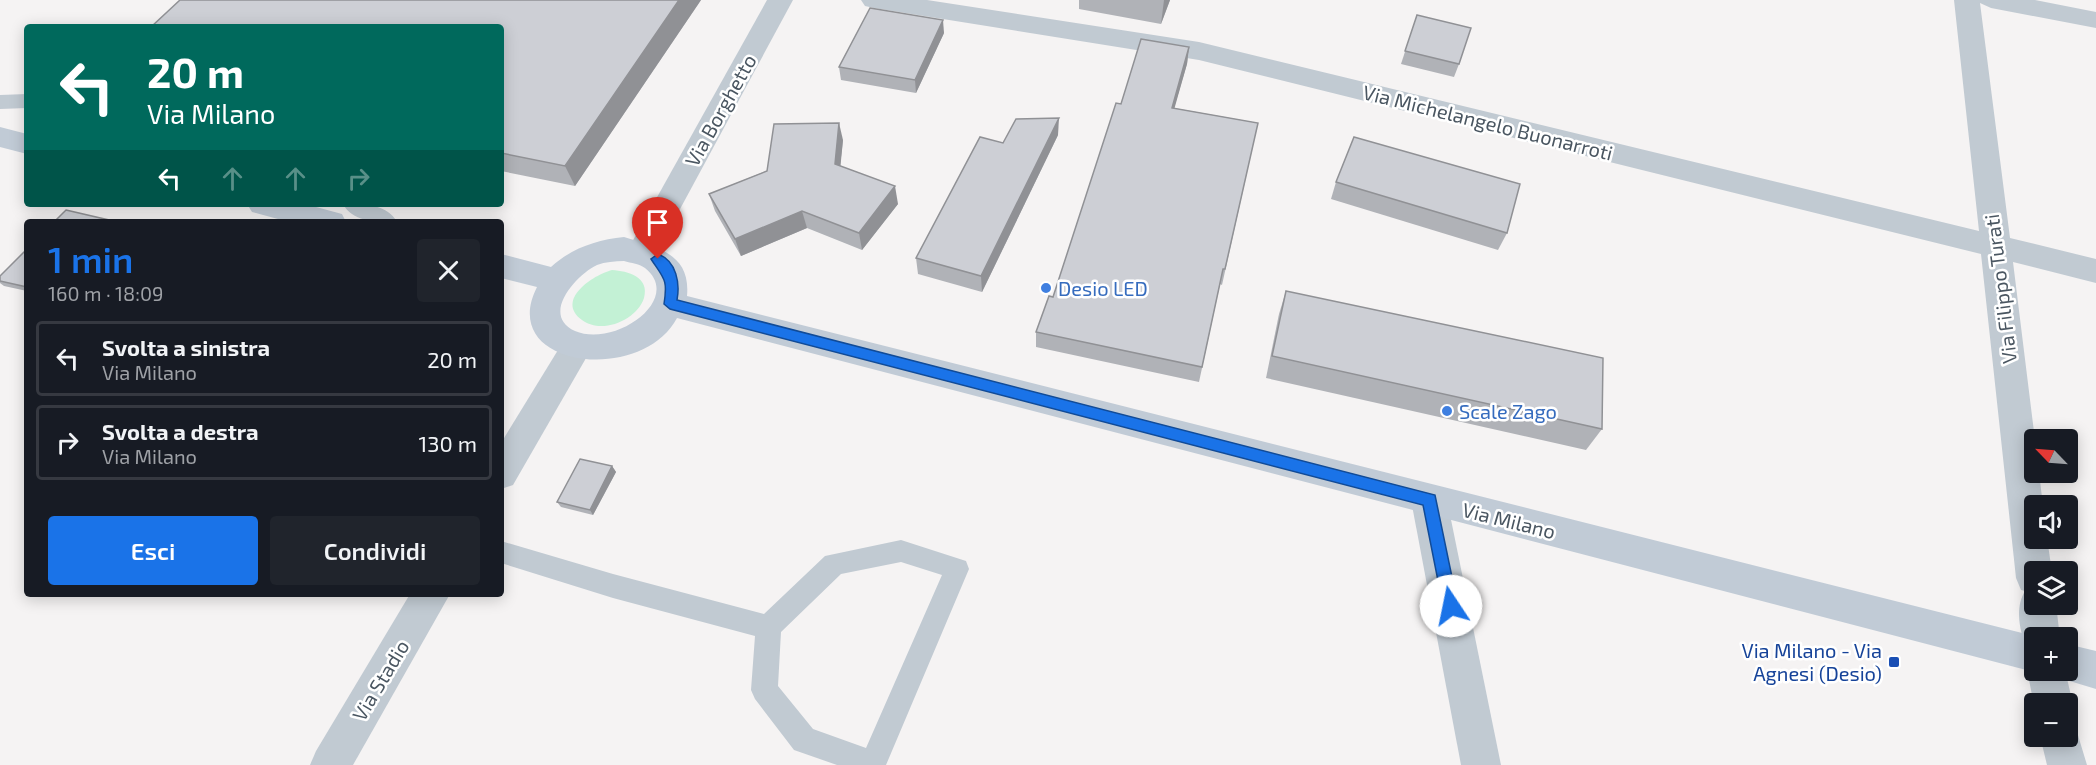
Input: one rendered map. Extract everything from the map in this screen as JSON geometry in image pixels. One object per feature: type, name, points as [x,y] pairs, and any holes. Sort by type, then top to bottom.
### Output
[{"type":"main road","points":[[0,137],[24,143]]},
{"type":"main road","points":[[274,207],[320,219]]},
{"type":"main road","points":[[614,250],[642,251],[658,259],[669,272],[673,287],[670,304],[660,321],[642,335],[621,345],[598,349],[577,346],[560,339],[549,327],[544,312],[546,296],[555,280],[585,257],[614,250]]},
{"type":"main road","points":[[504,267],[555,280]]},
{"type":"main road","name":"Via Milano","points":[[670,304],[2024,651]]},
{"type":"main road","points":[[2078,666],[2096,670]]},
{"type":"street","name":"Via Borghetto","points":[[642,251],[780,0]]},
{"type":"street","name":"Via Michelangelo Buonarroti","points":[[874,0],[1199,51],[2096,271]]},
{"type":"street","name":"Via Filippo Turati","points":[[1967,0],[2032,561]]},
{"type":"street","points":[[1991,0],[2096,20]]},
{"type":"street","points":[[504,469],[577,346]]},
{"type":"street","points":[[1429,500],[1481,765]]},
{"type":"street","name":"Via Stadio","points":[[330,765],[428,597]]},
{"type":"street","points":[[2063,747],[2067,765]]},
{"type":"lane","points":[[0,102],[24,101]]},
{"type":"lane","points":[[358,207],[381,219]]},
{"type":"lane","points":[[902,551],[957,569],[873,764],[804,740],[764,690],[768,627],[834,564],[902,551]]},
{"type":"lane","points":[[504,553],[613,586],[768,627]]},
{"type":"green space","points":[[612,270],[631,274],[641,280],[645,291],[640,306],[627,319],[618,323],[599,326],[582,320],[575,312],[573,304],[575,297],[587,283]]},
{"type":"building","points":[[180,0],[679,0],[565,166],[504,154],[504,24],[154,24]]},
{"type":"building","points":[[870,8],[943,20],[915,80],[839,67]]},
{"type":"building","points":[[1417,15],[1471,28],[1459,64],[1405,51]]},
{"type":"building","points":[[1141,39],[1189,47],[1172,108],[1258,123],[1202,367],[1036,332],[1049,296],[1053,297],[1116,103],[1121,104]]},
{"type":"building","points":[[1059,118],[981,276],[916,258],[980,137],[1003,143],[1016,119]]},
{"type":"building","points":[[839,123],[835,164],[895,186],[859,233],[802,211],[735,239],[709,194],[767,171],[774,124]]},
{"type":"building","points":[[1354,137],[1520,184],[1507,233],[1336,182]]},
{"type":"building","points":[[66,210],[105,219],[57,219]]},
{"type":"building","points":[[24,252],[24,286],[0,281],[0,276]]},
{"type":"building","points":[[1286,291],[1603,358],[1602,429],[1272,356]]},
{"type":"building","points":[[580,459],[612,466],[590,510],[557,502]]},
{"type":"place","name":"Desio LED","points":[[1046,288]]},
{"type":"place","name":"Scale Zago","points":[[1447,411]]},
{"type":"place","name":"Via Milano - Via Agnesi (Desio)","points":[[1894,662]]},
{"type":"route","points":[[658,259],[669,272],[673,287],[670,304],[1429,500],[1451,606]]}]
